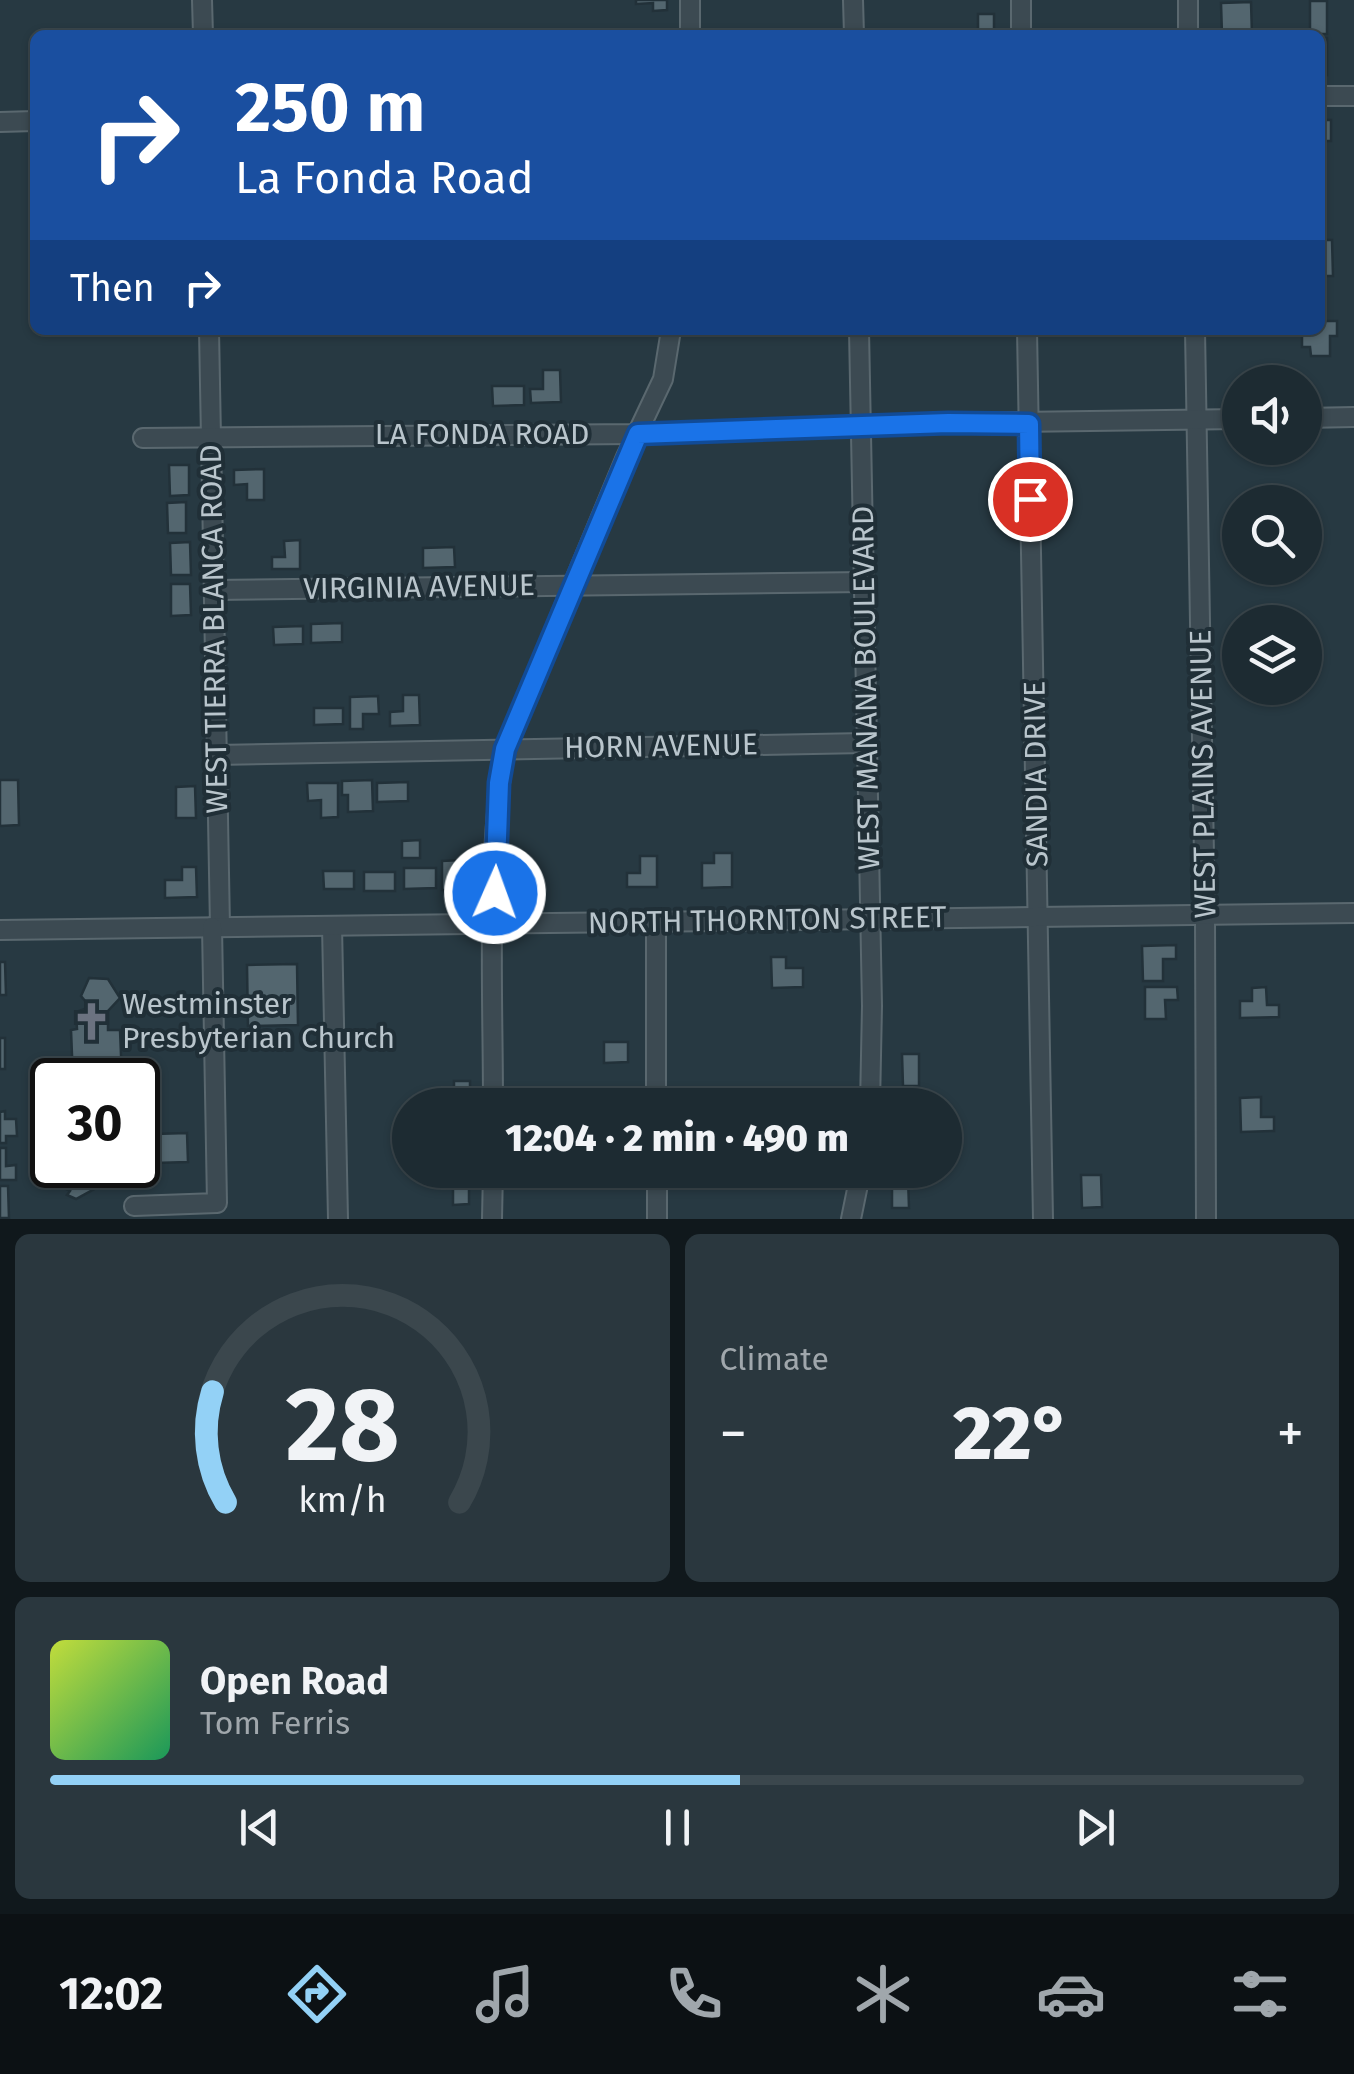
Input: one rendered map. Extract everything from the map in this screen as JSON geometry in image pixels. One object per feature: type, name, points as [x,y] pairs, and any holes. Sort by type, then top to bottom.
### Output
[{"type":"street","points":[[202,0],[202,30]]},
{"type":"street","points":[[690,0],[690,30]]},
{"type":"street","points":[[853,0],[854,30]]},
{"type":"street","points":[[1021,0],[1021,30]]},
{"type":"street","points":[[1188,0],[1188,30]]},
{"type":"street","points":[[1325,96],[1354,96]]},
{"type":"street","points":[[0,122],[30,121]]},
{"type":"street","name":"WEST TIERRA BLANCA ROAD","points":[[134,1206],[216,1204],[216,756],[209,335]]},
{"type":"street","points":[[493,1088],[494,923],[499,783],[505,749],[663,380],[670,335]]},
{"type":"street","name":"WEST MANANA BOULEVARD","points":[[859,335],[870,1088]]},
{"type":"street","name":"SANDIA DRIVE","points":[[1027,335],[1044,1219]]},
{"type":"street","name":"WEST PLAINS AVENUE","points":[[1195,335],[1206,915],[1206,1219]]},
{"type":"street","points":[[1322,418],[1354,417]]},
{"type":"street","name":"LA FONDA ROAD","points":[[143,438],[638,434],[1222,419]]},
{"type":"street","name":"VIRGINIA AVENUE","points":[[214,590],[864,582]]},
{"type":"street","name":"HORN AVENUE","points":[[216,756],[865,743]]},
{"type":"street","name":"NORTH THORNTON STREET","points":[[0,930],[1354,914]]},
{"type":"street","points":[[656,922],[656,1088]]},
{"type":"street","points":[[332,926],[338,1219]]},
{"type":"street","points":[[492,1188],[492,1219]]},
{"type":"street","points":[[656,1188],[657,1219]]},
{"type":"street","points":[[850,1219],[857,1188]]},
{"type":"building","points":[[636,0],[667,0],[667,10],[653,11],[653,3],[636,4]]},
{"type":"building","points":[[1310,1],[1327,1],[1327,34],[1325,30],[1310,30]]},
{"type":"building","points":[[1251,2],[1252,30],[1222,30],[1221,3]]},
{"type":"building","points":[[978,14],[994,14],[994,30],[978,30]]},
{"type":"building","points":[[1325,38],[1327,38],[1325,75]]},
{"type":"building","points":[[1325,120],[1331,120],[1331,141],[1325,141]]},
{"type":"building","points":[[1325,240],[1332,240],[1333,276],[1325,276]]},
{"type":"building","points":[[1325,321],[1337,321],[1337,336],[1330,336],[1330,356],[1311,356],[1310,347],[1302,347],[1302,335],[1325,335]]},
{"type":"building","points":[[543,370],[560,370],[561,402],[531,403],[530,389],[543,389]]},
{"type":"building","points":[[492,386],[524,386],[524,405],[493,406]]},
{"type":"building","points":[[169,465],[189,465],[189,495],[170,496]]},
{"type":"building","points":[[264,469],[264,500],[247,500],[247,484],[234,485],[234,470]]},
{"type":"building","points":[[186,502],[186,533],[168,533],[167,503]]},
{"type":"building","points":[[300,540],[300,569],[272,569],[272,557],[285,557],[284,541]]},
{"type":"building","points":[[190,542],[191,575],[171,575],[170,543]]},
{"type":"building","points":[[454,547],[455,567],[423,568],[423,548]]},
{"type":"building","points":[[171,584],[190,584],[191,615],[171,616]]},
{"type":"building","points":[[342,623],[342,642],[311,643],[311,624]]},
{"type":"building","points":[[303,626],[303,644],[274,645],[273,627]]},
{"type":"building","points":[[403,695],[419,695],[420,725],[390,726],[390,712],[403,711]]},
{"type":"building","points":[[378,696],[379,714],[363,714],[363,729],[350,729],[350,697]]},
{"type":"building","points":[[314,708],[343,708],[343,724],[314,725]]},
{"type":"building","points":[[0,780],[18,780],[19,825],[0,826]]},
{"type":"building","points":[[372,780],[373,811],[348,812],[348,795],[342,795],[342,781]]},
{"type":"building","points":[[408,782],[408,801],[377,802],[377,783]]},
{"type":"building","points":[[307,783],[338,783],[338,817],[321,818],[321,800],[308,801]]},
{"type":"building","points":[[195,786],[196,818],[176,818],[176,787]]},
{"type":"building","points":[[420,840],[420,858],[402,858],[402,841]]},
{"type":"building","points":[[714,853],[732,853],[732,887],[702,888],[702,863],[714,863]]},
{"type":"building","points":[[640,856],[657,856],[657,887],[627,887],[627,873],[640,873]]},
{"type":"building","points":[[460,860],[461,890],[442,890],[442,861]]},
{"type":"building","points":[[182,867],[196,867],[197,897],[165,898],[165,880],[182,880]]},
{"type":"building","points":[[404,868],[436,868],[436,888],[404,889]]},
{"type":"building","points":[[323,871],[354,871],[354,889],[324,889]]},
{"type":"building","points":[[364,872],[395,872],[395,891],[364,891]]},
{"type":"building","points":[[1176,945],[1176,959],[1163,959],[1163,981],[1143,981],[1142,946]]},
{"type":"building","points":[[771,957],[786,957],[786,968],[803,968],[803,987],[772,988]]},
{"type":"building","points":[[0,962],[5,962],[6,995],[0,995]]},
{"type":"building","points":[[297,964],[298,1025],[248,1026],[247,965]]},
{"type":"building","name":"Westminster Presbyterian Church","points":[[89,978],[108,979],[120,998],[108,1011],[108,1030],[120,1030],[121,1058],[72,1058],[71,1030],[77,1029],[76,1012],[90,1007],[81,996]]},
{"type":"building","points":[[1145,987],[1177,987],[1178,1000],[1165,1000],[1166,1019],[1145,1019]]},
{"type":"building","points":[[1266,987],[1267,1005],[1279,1005],[1279,1017],[1240,1018],[1240,1001],[1252,1001],[1252,988]]},
{"type":"building","points":[[0,1038],[5,1038],[5,1069],[0,1069]]},
{"type":"building","points":[[604,1042],[628,1042],[628,1062],[604,1063]]},
{"type":"building","points":[[902,1054],[919,1054],[919,1086],[903,1086]]},
{"type":"building","points":[[454,1081],[470,1081],[470,1088],[454,1088]]},
{"type":"building","points":[[1261,1097],[1261,1117],[1274,1117],[1274,1131],[1241,1132],[1240,1098]]},
{"type":"building","points":[[5,1111],[5,1119],[16,1119],[17,1136],[6,1136],[6,1143],[0,1143],[0,1112]]},
{"type":"building","points":[[187,1133],[188,1162],[160,1163],[160,1134]]},
{"type":"building","points":[[0,1148],[6,1148],[6,1166],[16,1165],[16,1180],[0,1180]]},
{"type":"building","points":[[1081,1175],[1101,1175],[1102,1207],[1082,1208]]},
{"type":"building","points":[[0,1186],[8,1186],[9,1218],[0,1218]]},
{"type":"building","points":[[64,1188],[96,1188],[76,1199],[67,1195],[70,1191]]},
{"type":"building","points":[[453,1188],[469,1188],[469,1204],[453,1205]]},
{"type":"building","points":[[892,1188],[908,1188],[909,1208],[892,1208]]},
{"type":"place","name":"Westminster Presbyterian Church","points":[[92,1021]]},
{"type":"route","points":[[495,893],[499,783],[505,749],[638,434],[948,423],[1029,424],[1030,499]]}]
